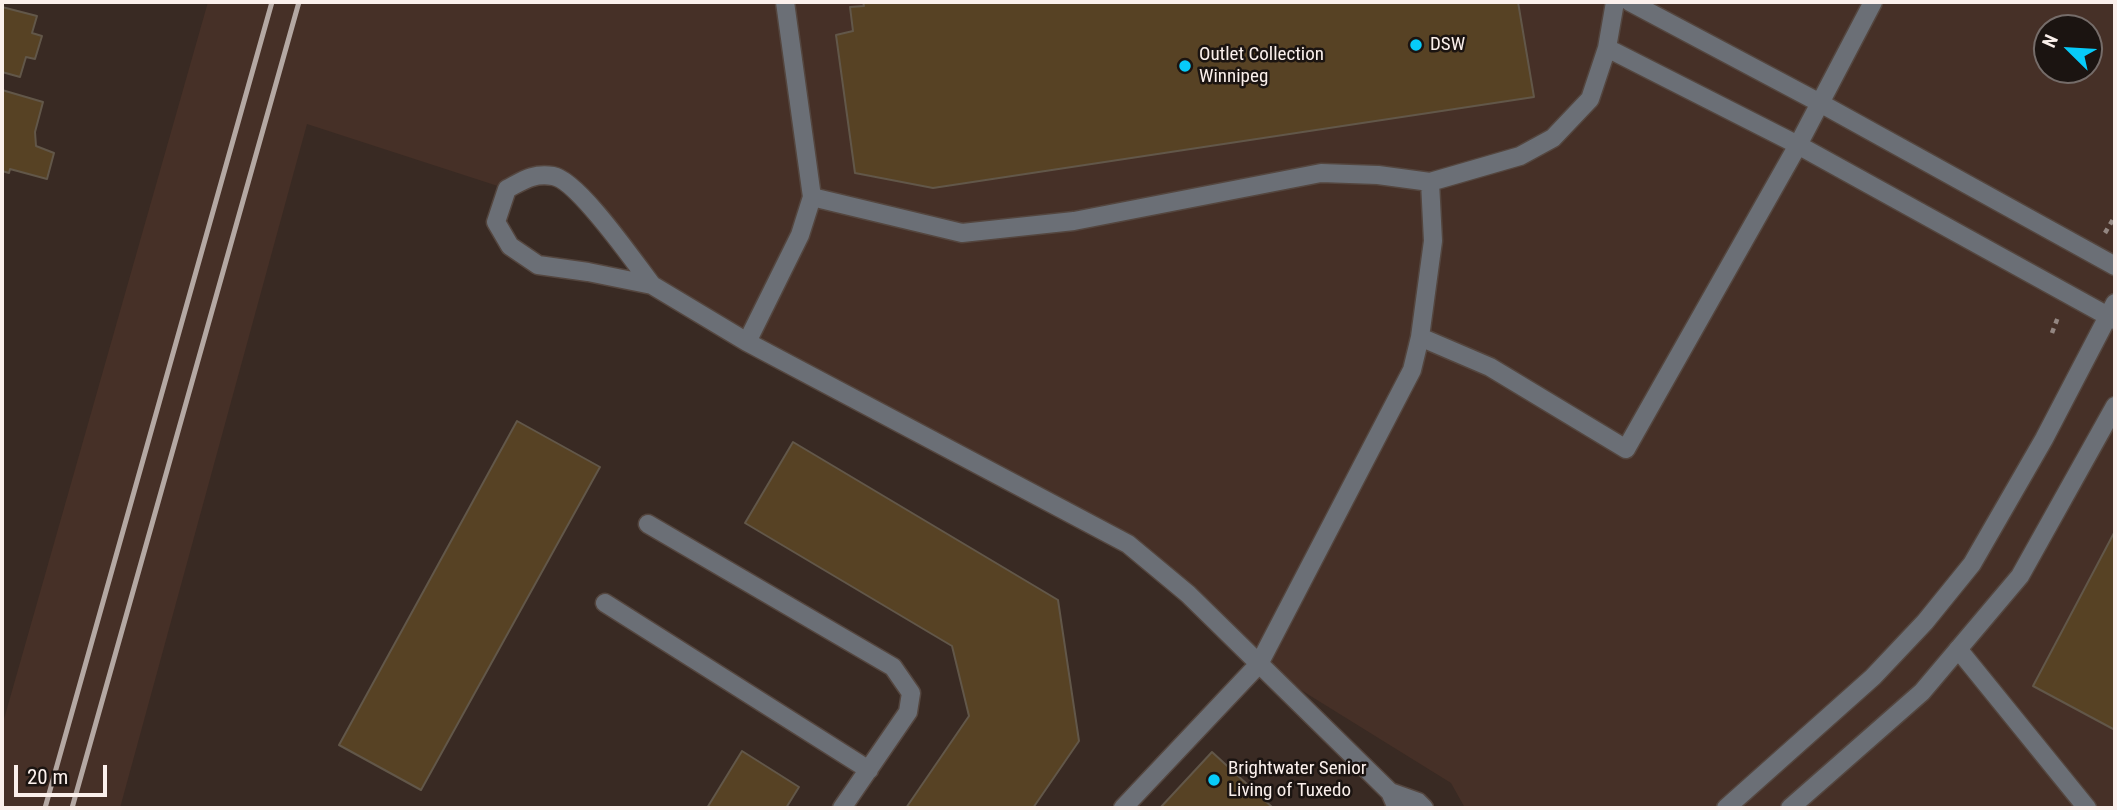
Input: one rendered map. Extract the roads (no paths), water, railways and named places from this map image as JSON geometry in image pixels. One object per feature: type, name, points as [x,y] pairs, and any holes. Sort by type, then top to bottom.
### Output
[{"type":"street","points":[[747,342],[800,235],[812,197],[785,2]]},
{"type":"street","points":[[812,197],[962,233],[1074,221],[1321,173],[1430,182],[1520,156],[1553,138],[1590,99],[1607,48],[1615,2]]},
{"type":"street","points":[[1630,2],[1820,103],[2115,266]]},
{"type":"street","points":[[1420,337],[1490,367],[1626,449],[1798,145],[1873,2]]},
{"type":"street","points":[[1607,48],[1798,145],[2113,313],[1972,564],[1925,622],[1874,677],[1726,808]]},
{"type":"street","points":[[652,285],[593,208],[557,176],[532,176],[507,189],[496,222],[510,246],[538,265],[652,285],[747,342],[1128,544],[1188,594],[1390,792],[1398,808]]},
{"type":"street","points":[[1123,808],[1259,664],[1412,370],[1420,337],[1433,241],[1430,182]]},
{"type":"street","points":[[1790,808],[1922,692],[2020,576],[2115,407]]},
{"type":"street","points":[[648,524],[893,667],[911,693],[908,712],[842,808]]},
{"type":"street","points":[[605,603],[869,770]]},
{"type":"street","points":[[1958,649],[2087,808]]},
{"type":"street","points":[[1390,792],[1418,802],[1424,808]]},
{"type":"railway","points":[[45,808],[272,2]]},
{"type":"railway","points":[[72,808],[299,2]]},
{"type":"place","name":"DSW","points":[[1416,45]]},
{"type":"place","name":"Outlet Collection Winnipeg","points":[[1185,66]]},
{"type":"place","name":"Brightwater Senior Living of Tuxedo","points":[[1214,780]]}]
